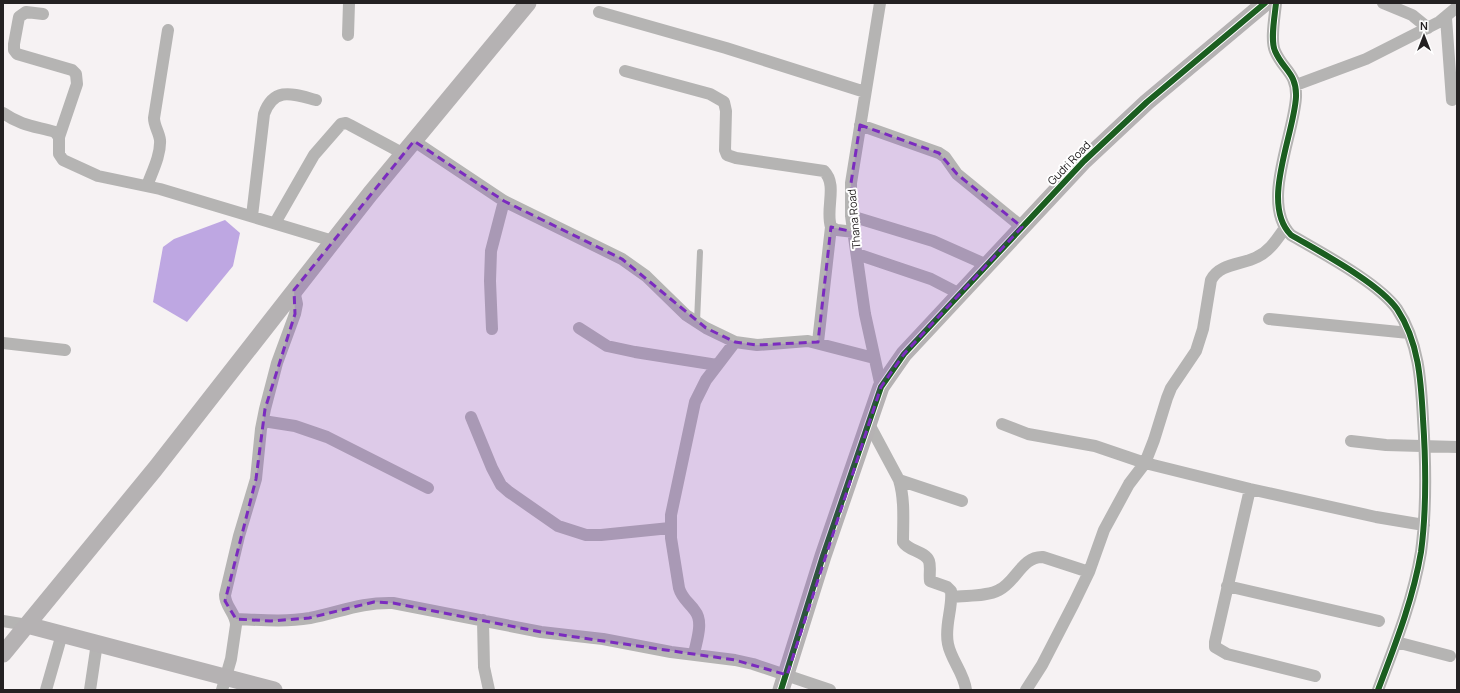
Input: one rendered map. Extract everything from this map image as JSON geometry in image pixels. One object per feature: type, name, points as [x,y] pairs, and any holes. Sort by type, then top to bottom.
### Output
[{"type":"main road","points":[[3,654],[155,469],[333,241],[528,3]]},
{"type":"main road","name":"Gudri Road","points":[[784,682],[826,548],[881,387],[904,354],[1084,161],[1147,102],[1264,3]]},
{"type":"main road","points":[[27,625],[97,643],[224,684],[274,690]]},
{"type":"street","points":[[348,35],[349,3]]},
{"type":"street","name":"Thana Road","points":[[880,3],[851,183],[852,216],[865,314],[881,387]]},
{"type":"street","points":[[1276,3],[1274,50],[1291,74],[1296,85],[1296,98],[1282,166],[1278,195],[1280,214],[1284,228],[1291,235],[1382,293],[1396,308],[1416,350],[1421,376],[1426,476],[1424,525],[1416,577],[1396,642],[1378,690]]},
{"type":"street","points":[[1383,3],[1412,15],[1428,28]]},
{"type":"street","points":[[1296,85],[1366,59],[1446,18],[1457,7]]},
{"type":"street","points":[[42,14],[26,12],[20,16],[14,50],[18,54],[72,70],[76,74],[78,79],[77,84],[59,137],[59,154],[63,160],[98,176],[147,186],[333,241]]},
{"type":"street","points":[[598,12],[726,48],[865,92]]},
{"type":"street","points":[[1446,18],[1452,100]]},
{"type":"street","points":[[147,186],[160,147],[160,139],[154,125],[154,118],[168,30]]},
{"type":"street","points":[[625,71],[710,94],[724,102],[726,111],[725,150],[727,155],[736,158],[824,171],[829,176],[831,184],[829,220],[831,227],[818,342]]},
{"type":"street","points":[[252,216],[264,114],[267,105],[272,99],[283,94],[292,94],[316,100]]},
{"type":"street","points":[[3,113],[16,122],[29,127],[55,132],[59,137]]},
{"type":"street","points":[[275,224],[314,155],[341,124],[346,123],[409,147],[504,201],[622,260],[646,276],[686,314],[697,322],[734,342],[757,344],[818,342],[874,358]]},
{"type":"street","points":[[860,125],[939,153],[945,157],[957,174],[1022,227]]},
{"type":"street","points":[[492,328],[490,280],[491,251],[504,201]]},
{"type":"street","points":[[852,216],[933,241],[987,265]]},
{"type":"street","points":[[831,227],[837,230],[854,232]]},
{"type":"street","points":[[1026,690],[1042,665],[1089,572],[1104,530],[1129,484],[1145,463],[1167,398],[1178,375],[1200,344],[1211,280],[1215,272],[1220,269],[1248,261],[1264,253],[1273,245],[1284,228]]},
{"type":"street","points":[[857,254],[931,279],[960,294]]},
{"type":"street","points":[[224,684],[233,648],[236,619],[226,601],[226,595],[240,536],[256,479],[263,421],[277,363],[296,314],[297,298],[294,290]]},
{"type":"street","points":[[1269,319],[1409,333]]},
{"type":"street","points":[[579,328],[607,346],[717,365]]},
{"type":"street","points":[[694,654],[699,618],[696,612],[681,596],[670,528],[672,503],[695,402],[700,391],[734,342]]},
{"type":"street","points":[[3,343],[65,350]]},
{"type":"street","points":[[471,417],[492,468],[501,485],[558,526],[586,535],[601,535],[670,528]]},
{"type":"street","points":[[263,421],[295,426],[327,437],[428,488]]},
{"type":"street","points":[[869,424],[899,480],[904,499],[903,542],[905,546],[926,557],[929,562],[930,581],[947,587],[951,591],[952,597],[947,635],[948,644],[963,677],[966,690]]},
{"type":"street","points":[[1002,424],[1028,434],[1095,446],[1145,463],[1250,489],[1334,509],[1424,525]]},
{"type":"street","points":[[1350,441],[1386,445],[1457,447]]},
{"type":"street","points":[[899,480],[962,501]]},
{"type":"street","points":[[1250,489],[1227,586],[1215,647],[1227,654],[1315,676]]},
{"type":"street","points":[[952,597],[999,590],[1026,563],[1036,557],[1043,557],[1089,572]]},
{"type":"street","points":[[1227,586],[1379,621]]},
{"type":"street","points":[[236,619],[271,621],[290,620],[324,615],[374,602],[393,602],[541,632],[603,639],[652,649],[734,660],[784,682],[830,690]]},
{"type":"street","points":[[483,620],[484,667],[489,690]]},
{"type":"street","points":[[3,621],[27,625]]},
{"type":"street","points":[[46,690],[62,634]]},
{"type":"street","points":[[1396,642],[1450,656]]},
{"type":"street","points":[[90,690],[97,643]]},
{"type":"lane","points":[[697,322],[700,252]]},
{"type":"highlighted area","points":[[860,125],[939,153],[957,174],[1022,227],[904,354],[881,387],[787,675],[735,660],[541,632],[393,603],[374,602],[309,618],[271,621],[236,619],[225,601],[256,479],[265,409],[295,314],[294,290],[414,141],[504,201],[622,259],[706,328],[735,342],[757,345],[818,342],[831,227],[854,232],[851,183]]},
{"type":"shaded area","points":[[225,220],[240,233],[233,266],[187,322],[153,302],[163,247],[174,239]]},
{"type":"cycle path","points":[[781,690],[823,556],[881,387],[904,354],[1084,161],[1147,102],[1265,3]]},
{"type":"cycle path","points":[[1276,3],[1273,34],[1275,51],[1292,77],[1296,89],[1294,113],[1278,188],[1278,206],[1282,222],[1291,235],[1333,259],[1377,289],[1388,299],[1397,309],[1404,322],[1410,335],[1418,362],[1425,469],[1425,502],[1421,552],[1418,570],[1408,605],[1378,690]]}]
